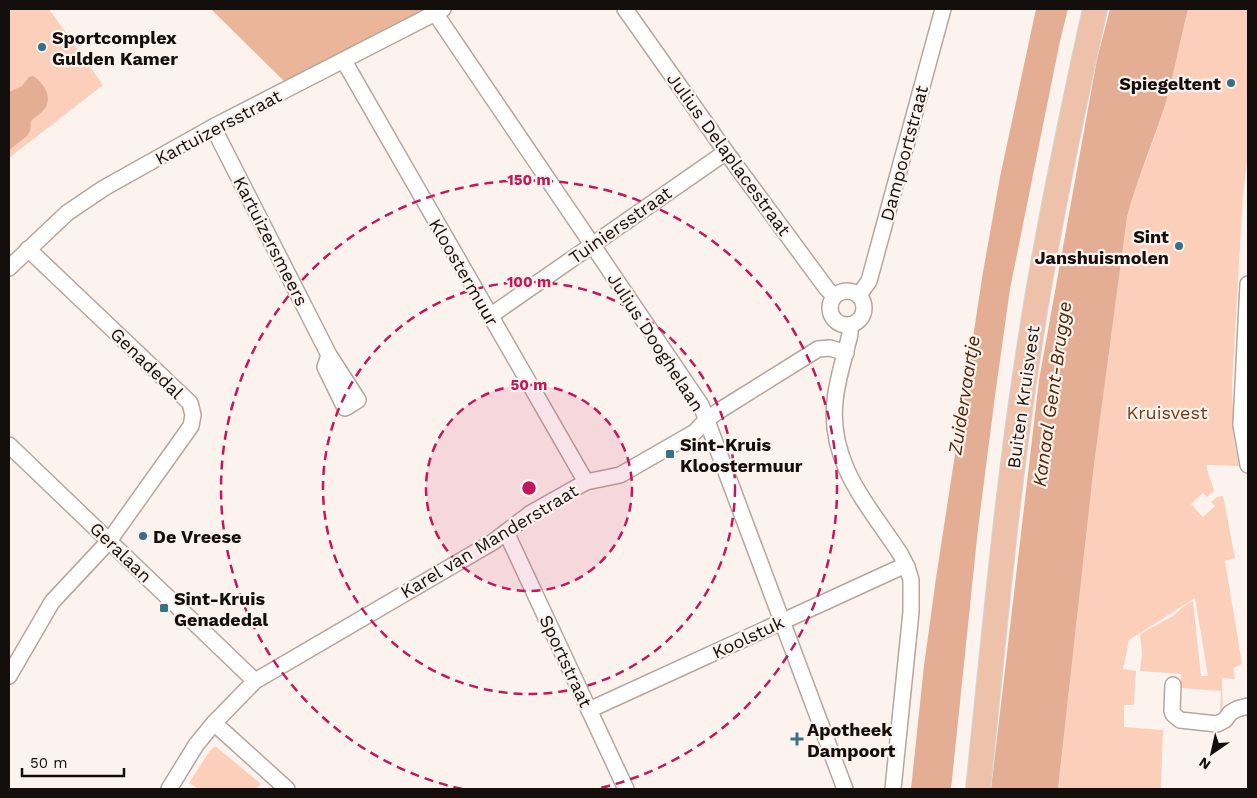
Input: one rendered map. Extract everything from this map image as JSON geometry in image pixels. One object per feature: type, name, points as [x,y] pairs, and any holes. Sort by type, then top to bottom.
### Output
[{"type":"main road","name":"Buiten Kruisvest","points":[[965,789],[996,499],[1019,334],[1048,167],[1082,9]]},
{"type":"main road","name":"Buiten Kruisvest","points":[[978,789],[1008,501],[1031,336],[1058,189],[1095,9]]},
{"type":"street","name":"Julius Delaplacestraat","points":[[626,9],[726,152],[834,296]]},
{"type":"street","name":"Dampoortstraat","points":[[860,295],[869,281],[943,9]]},
{"type":"street","name":"Kartuizersstraat","points":[[9,268],[67,213],[104,188],[213,128],[439,11]]},
{"type":"street","name":"Julius Dooghelaan","points":[[439,11],[592,245],[701,404],[845,789]]},
{"type":"street","name":"Kloostermuur","points":[[344,61],[586,482]]},
{"type":"street","name":"Kartuizersmeers","points":[[213,128],[329,355]]},
{"type":"street","name":"Tuiniersstraat","points":[[490,316],[726,152]]},
{"type":"street","name":"Genadedal","points":[[9,676],[52,602],[109,540],[192,426],[193,415],[190,403],[28,250]]},
{"type":"street","points":[[1248,284],[1245,424],[1248,465]]},
{"type":"street","points":[[850,290],[860,295],[865,305],[865,311],[860,321],[850,325],[839,324],[832,316],[830,306],[834,296],[850,290]]},
{"type":"street","points":[[850,325],[850,334],[835,401],[834,424],[838,448],[852,483],[908,567],[911,580],[911,612],[893,789]]},
{"type":"street","name":"Karel van Manderstraat","points":[[169,789],[196,745],[214,723],[256,681],[492,542],[531,513],[586,482],[620,475],[695,432],[722,408],[818,349],[830,348],[846,353]]},
{"type":"street","name":"Geralaan","points":[[9,445],[256,681]]},
{"type":"street","name":"Sportstraat","points":[[506,532],[626,789]]},
{"type":"street","name":"Koolstuk","points":[[589,710],[899,568],[908,567]]},
{"type":"street","points":[[1173,685],[1172,711],[1180,720],[1217,724],[1225,720],[1237,709],[1248,706]]},
{"type":"street","points":[[214,723],[287,789]]},
{"type":"green space","name":"Sportcomplex Gulden Kamer","points":[[9,9],[49,9],[103,85],[9,158]]},
{"type":"green space","name":"Kruisvest","points":[[1188,9],[1248,9],[1248,153],[1243,195],[1232,385],[1234,440],[1239,466],[1207,465],[1214,491],[1207,497],[1203,493],[1191,504],[1203,517],[1215,506],[1211,502],[1217,497],[1223,496],[1235,558],[1225,561],[1242,664],[1233,668],[1235,679],[1222,678],[1223,715],[1210,719],[1211,715],[1220,715],[1221,691],[1180,688],[1181,674],[1140,671],[1142,653],[1140,634],[1173,616],[1193,601],[1201,676],[1208,676],[1195,598],[1129,640],[1123,669],[1136,671],[1134,705],[1124,705],[1124,727],[1163,730],[1161,789],[1058,789],[1094,465],[1127,217],[1165,105]]},
{"type":"green space","points":[[215,746],[261,784],[256,789],[199,789],[189,783]]},
{"type":"shaded area","points":[[211,9],[427,9],[287,84]]},
{"type":"water","points":[[1036,9],[1068,9],[1010,289],[978,529],[951,789],[911,789],[924,666],[936,578],[983,272],[1000,177]]},
{"type":"water","name":"Kanaal Gent-Brugge","points":[[1110,9],[1188,9],[1165,105],[1127,217],[1094,465],[1058,789],[991,789],[1039,380],[1097,59]]},
{"type":"water","points":[[33,76],[46,90],[48,103],[31,121],[30,131],[27,136],[9,150],[9,92],[22,86],[29,77]]},
{"type":"place","name":"Sportcomplex Gulden Kamer","points":[[42,47]]},
{"type":"place","name":"Spiegeltent","points":[[1231,83]]},
{"type":"place","name":"Sint Janshuismolen","points":[[1179,246]]},
{"type":"place","name":"Sint-Kruis Kloostermuur","points":[[670,454]]},
{"type":"place","name":"De Vreese","points":[[143,536]]},
{"type":"place","name":"Sint-Kruis Genadedal","points":[[164,608]]},
{"type":"place","name":"Apotheek Dampoort","points":[[797,739]]},
{"type":"water label","name":"Zuidervaartje","points":[[964,395]]}]
